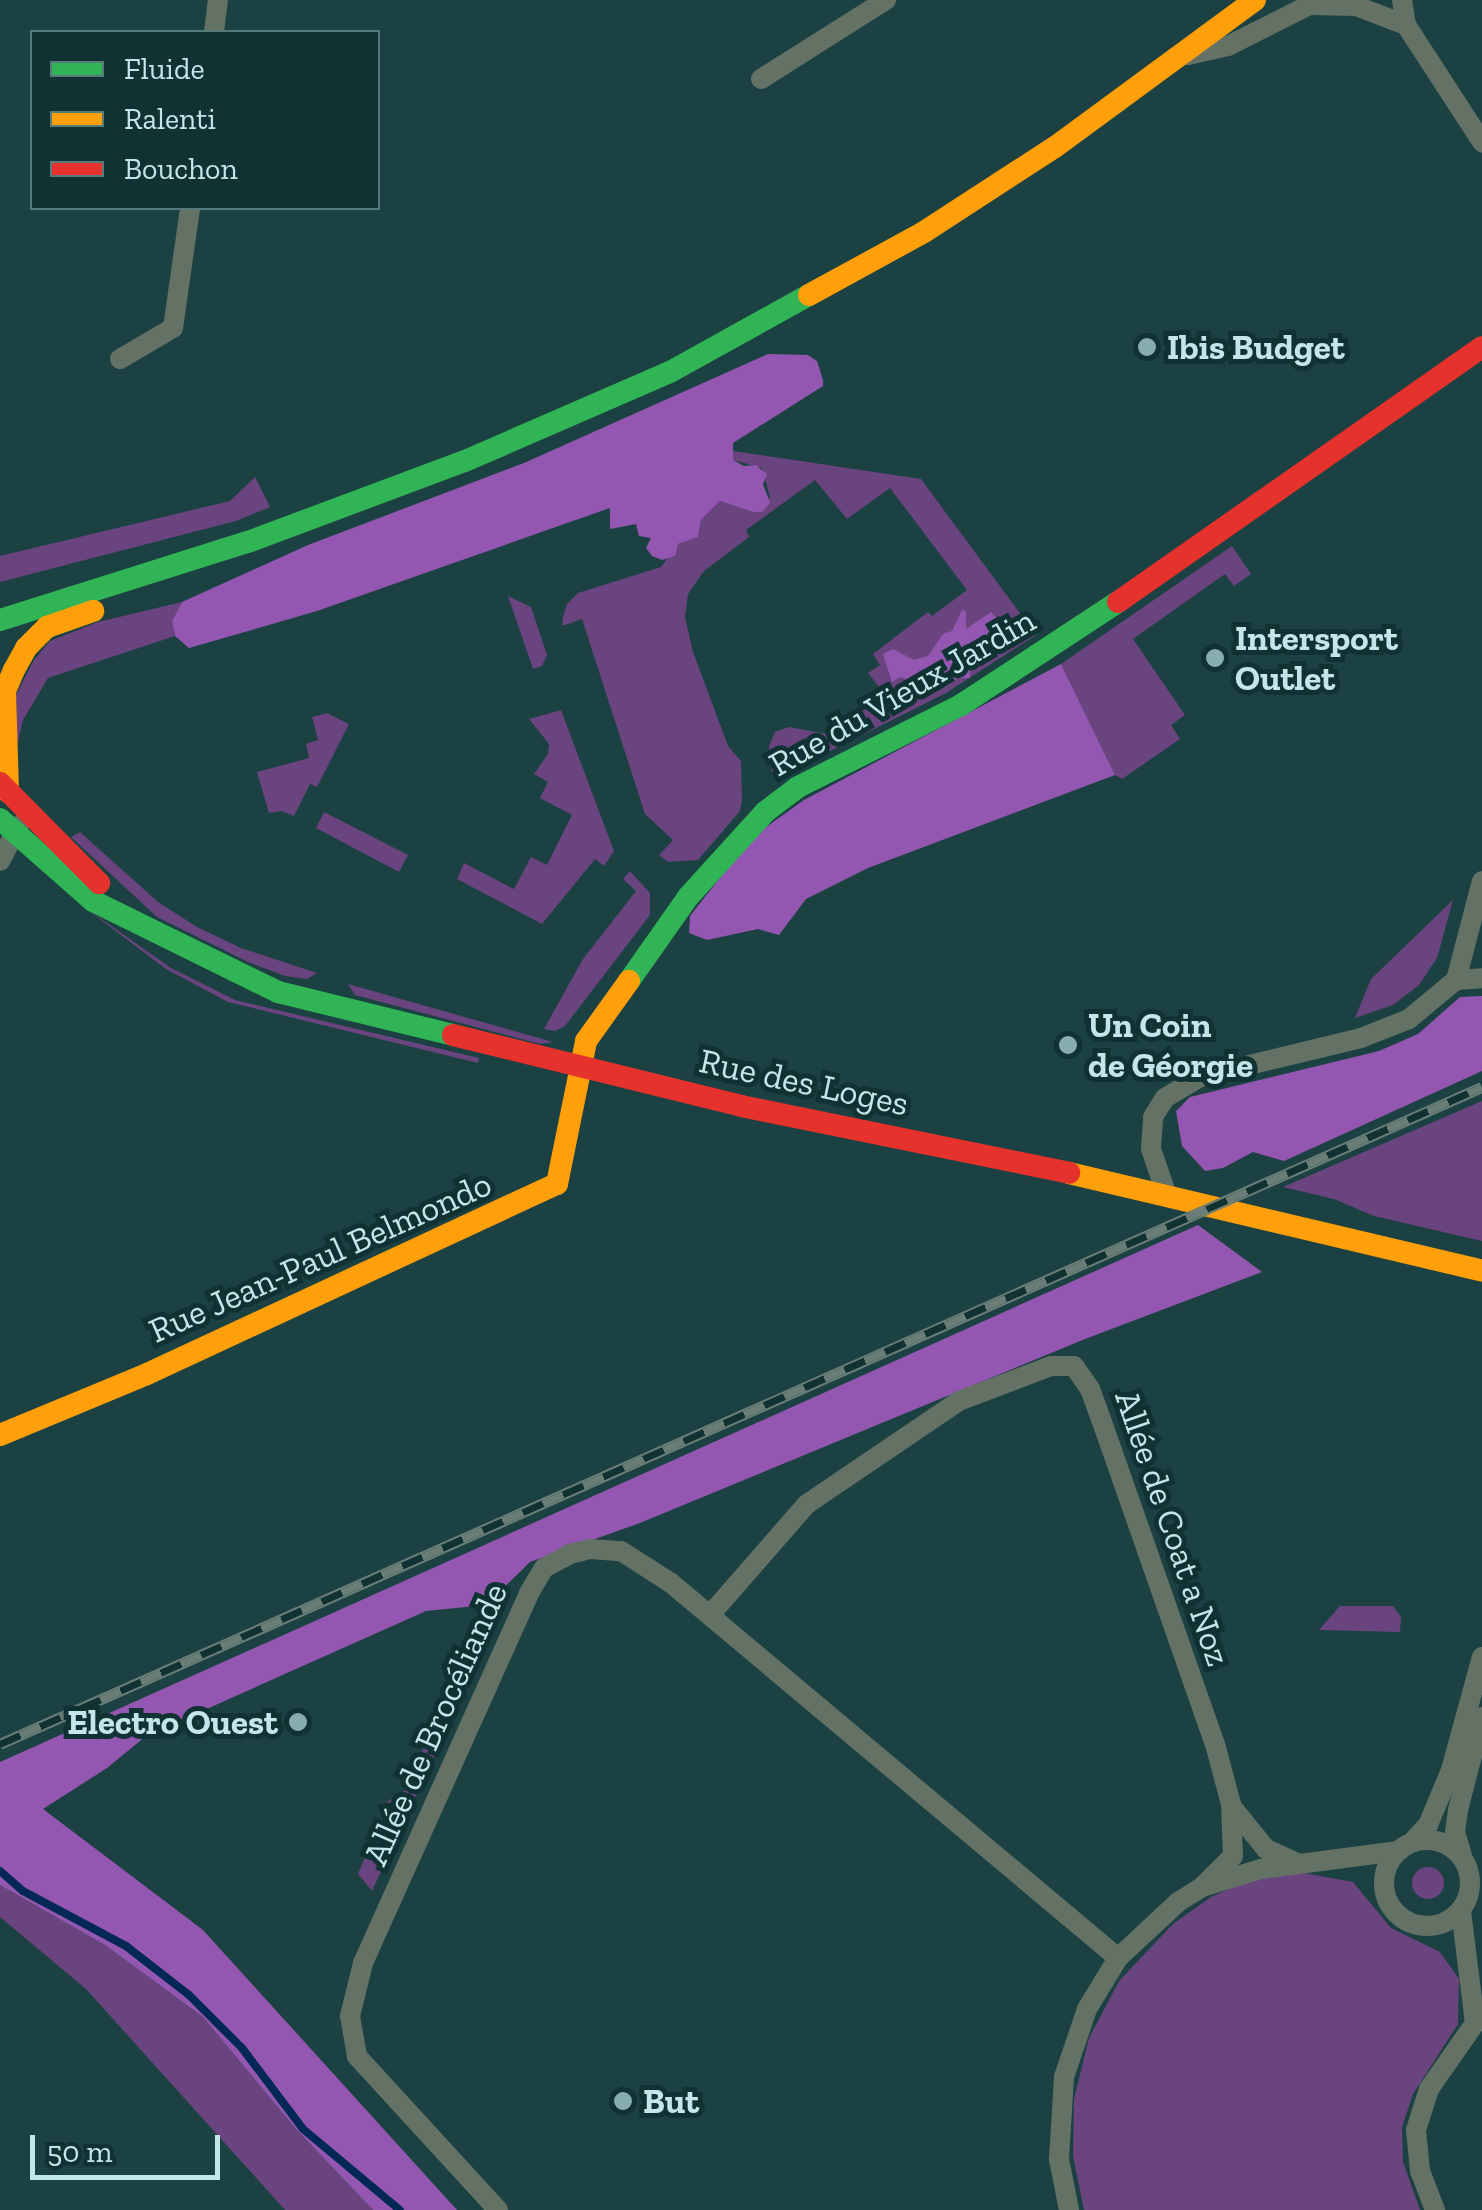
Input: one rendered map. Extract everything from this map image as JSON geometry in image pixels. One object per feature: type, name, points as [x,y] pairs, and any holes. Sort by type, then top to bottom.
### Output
[{"type":"street","points":[[214,30],[218,0]]},
{"type":"street","points":[[761,79],[886,0]]},
{"type":"street","points":[[0,620],[170,569],[465,461],[670,372],[924,232],[1186,55],[1254,0]]},
{"type":"street","points":[[1402,0],[1406,25],[1482,142]]},
{"type":"street","points":[[1186,55],[1228,46],[1309,5],[1356,6],[1406,25]]},
{"type":"street","points":[[120,359],[173,328],[190,210]]},
{"type":"street","name":"Rue du Vieux Jardin","points":[[579,1067],[586,1041],[688,897],[765,812],[798,787],[961,706],[1030,663],[1482,347]]},
{"type":"street","points":[[4,787],[5,692],[26,648],[47,627],[105,607],[170,569]]},
{"type":"street","points":[[0,606],[50,604]]},
{"type":"street","name":"Rue des Loges","points":[[4,787],[132,919]]},
{"type":"street","points":[[0,861],[8,826],[27,811]]},
{"type":"street","name":"Rue des Loges","points":[[8,826],[93,901],[278,992],[754,1108],[1166,1193],[1480,1273]]},
{"type":"street","points":[[1456,980],[1482,881]]},
{"type":"street","points":[[1166,1193],[1150,1149],[1154,1117],[1165,1098],[1183,1084],[1386,1030],[1409,1019],[1456,980],[1482,978]]},
{"type":"street","name":"Rue Jean-Paul Belmondo","points":[[0,1436],[182,1358],[520,1205],[557,1184],[579,1067]]},
{"type":"street","name":"Allée de Coat a Noz","points":[[710,1615],[806,1504],[959,1401],[1051,1366],[1074,1366],[1090,1389],[1101,1419],[1215,1744],[1230,1804],[1232,1856],[1202,1888]]},
{"type":"street","name":"Allée de Brocéliande","points":[[498,2210],[358,2056],[350,2016],[363,1963],[529,1593],[544,1568],[580,1551],[621,1550],[710,1615],[1118,1958]]},
{"type":"street","points":[[1461,1910],[1430,1926],[1397,1915],[1383,1882],[1405,1846],[1428,1825],[1451,1770],[1482,1657]]},
{"type":"street","points":[[1435,2210],[1420,2171],[1416,2130],[1429,2088],[1474,2024],[1461,1910],[1469,1894],[1471,1867],[1455,1832],[1482,1716]]},
{"type":"street","name":"Allée de Coat a Noz","points":[[1230,1804],[1266,1849],[1297,1863]]},
{"type":"street","points":[[1069,2210],[1059,2158],[1064,2077],[1087,2008],[1118,1958],[1178,1902],[1202,1888],[1297,1863],[1405,1846],[1445,1843],[1471,1867]]},
{"type":"shaded area","points":[[768,354],[808,355],[817,361],[823,380],[823,386],[733,443],[733,460],[744,466],[756,465],[767,474],[763,484],[770,503],[762,512],[753,512],[720,501],[701,520],[698,537],[678,544],[675,556],[662,560],[652,556],[646,548],[651,538],[639,536],[636,524],[610,529],[610,508],[317,611],[189,648],[175,636],[172,621],[182,602],[308,545],[524,463]]},
{"type":"shaded area","points":[[733,451],[921,479],[1036,635],[946,693],[780,776],[772,773],[769,746],[775,732],[789,727],[837,736],[858,723],[853,715],[883,692],[868,673],[880,665],[873,654],[928,612],[932,616],[967,590],[890,488],[847,519],[815,480],[746,530],[749,537],[704,571],[688,594],[685,617],[693,652],[728,746],[741,761],[742,800],[740,811],[698,860],[668,862],[659,855],[673,840],[645,814],[582,619],[562,626],[563,617],[567,604],[578,593],[661,567],[678,544],[698,537],[701,520],[720,501],[753,512],[770,497],[762,468],[733,460]]},
{"type":"shaded area","points":[[255,477],[270,507],[236,521],[0,582],[0,556],[230,501]]},
{"type":"shaded area","points":[[1232,546],[1251,574],[1234,586],[1225,574],[1133,639],[1185,715],[1171,725],[1180,739],[1122,779],[1115,775],[1061,664]]},
{"type":"shaded area","points":[[508,596],[531,607],[547,655],[542,666],[533,669]]},
{"type":"shaded area","points":[[182,602],[172,621],[175,636],[48,678],[23,720],[17,745],[16,695],[34,660],[50,641],[98,622]]},
{"type":"shaded area","points":[[962,610],[966,611],[966,629],[991,612],[1001,624],[992,651],[969,657],[970,678],[957,678],[947,686],[941,681],[941,670],[915,682],[900,677],[892,682],[883,654],[893,649],[914,660],[928,656],[943,634],[952,631]]},
{"type":"shaded area","points":[[1061,664],[1115,775],[868,868],[806,899],[779,935],[758,929],[707,940],[689,933],[690,916],[752,837],[804,800]]},
{"type":"shaded area","points":[[561,710],[614,851],[604,866],[595,859],[542,924],[457,879],[464,863],[514,889],[531,857],[547,865],[572,815],[540,798],[548,782],[534,774],[548,754],[549,744],[529,719]]},
{"type":"shaded area","points":[[327,713],[349,724],[317,787],[310,784],[294,816],[281,811],[269,813],[257,772],[309,758],[306,744],[318,740],[312,717]]},
{"type":"shaded area","points":[[324,812],[408,855],[399,872],[316,828]]},
{"type":"shaded area","points":[[80,832],[158,902],[197,927],[241,948],[317,973],[307,979],[285,976],[157,917],[71,837]]},
{"type":"shaded area","points":[[630,871],[650,893],[650,915],[565,1026],[555,1031],[544,1029],[583,959],[636,891],[623,879]]},
{"type":"shaded area","points":[[1453,900],[1437,958],[1419,985],[1393,1005],[1355,1018],[1371,979]]},
{"type":"shaded area","points":[[80,904],[171,968],[235,1000],[479,1058],[478,1063],[228,1002],[166,969]]},
{"type":"shaded area","points":[[348,984],[553,1042],[540,1044],[355,995]]},
{"type":"shaded area","points":[[1482,996],[1482,1071],[1284,1161],[1253,1152],[1223,1168],[1205,1171],[1182,1146],[1176,1111],[1190,1097],[1379,1051],[1418,1034],[1460,997]]},
{"type":"shaded area","points":[[1482,1101],[1482,1241],[1374,1216],[1334,1199],[1283,1187]]},
{"type":"shaded area","points":[[1198,1225],[1262,1272],[1085,1339],[640,1523],[530,1562],[486,1605],[426,1611],[146,1736],[107,1768],[43,1809],[203,1930],[457,2210],[373,2210],[296,2129],[203,2017],[105,1945],[0,1885],[0,1762]]},
{"type":"shaded area","points":[[1340,1606],[1393,1606],[1401,1617],[1400,1632],[1319,1630]]},
{"type":"shaded area","points":[[449,1684],[464,1691],[372,1891],[358,1874],[388,1801],[417,1783],[416,1767]]},
{"type":"shaded area","points":[[1428,1867],[1439,1872],[1444,1883],[1439,1894],[1428,1899],[1417,1894],[1412,1883],[1417,1872]]},
{"type":"shaded area","points":[[1304,1873],[1353,1882],[1391,1928],[1440,1952],[1459,1979],[1458,2024],[1413,2094],[1402,2127],[1403,2162],[1420,2210],[1084,2210],[1073,2156],[1074,2099],[1089,2038],[1119,1981],[1173,1924],[1211,1897],[1252,1879]]},
{"type":"shaded area","points":[[0,1885],[105,1945],[203,2017],[296,2129],[373,2210],[285,2210],[86,1989],[0,1917]]},
{"type":"waterway","points":[[0,1871],[23,1891],[126,1946],[189,1995],[242,2048],[303,2129],[400,2210]]},
{"type":"railway","points":[[0,1744],[1482,1087]]},
{"type":"traffic: fast","points":[[0,620],[248,542],[465,461],[670,372],[809,295]]},
{"type":"traffic: fast","points":[[629,981],[688,897],[765,812],[798,787],[961,705],[1118,602]]},
{"type":"traffic: fast","points":[[0,819],[93,901],[278,992],[453,1035]]},
{"type":"traffic: slow","points":[[809,295],[924,232],[1055,147],[1255,0]]},
{"type":"traffic: slow","points":[[8,792],[5,691],[14,670],[26,648],[47,627],[93,611]]},
{"type":"traffic: slow","points":[[0,1435],[147,1374],[557,1184],[586,1041],[629,981]]},
{"type":"traffic: slow","points":[[1069,1173],[1482,1271]]},
{"type":"traffic: jam","points":[[1118,602],[1482,347]]},
{"type":"traffic: jam","points":[[0,783],[99,883]]},
{"type":"traffic: jam","points":[[453,1035],[741,1106],[1069,1173]]},
{"type":"place","name":"Ibis Budget","points":[[1147,347]]},
{"type":"place","name":"Intersport Outlet","points":[[1215,658]]},
{"type":"place","name":"Un Coin de Géorgie","points":[[1068,1045]]},
{"type":"place","name":"Electro Ouest","points":[[298,1722]]},
{"type":"place","name":"But","points":[[623,2101]]}]
